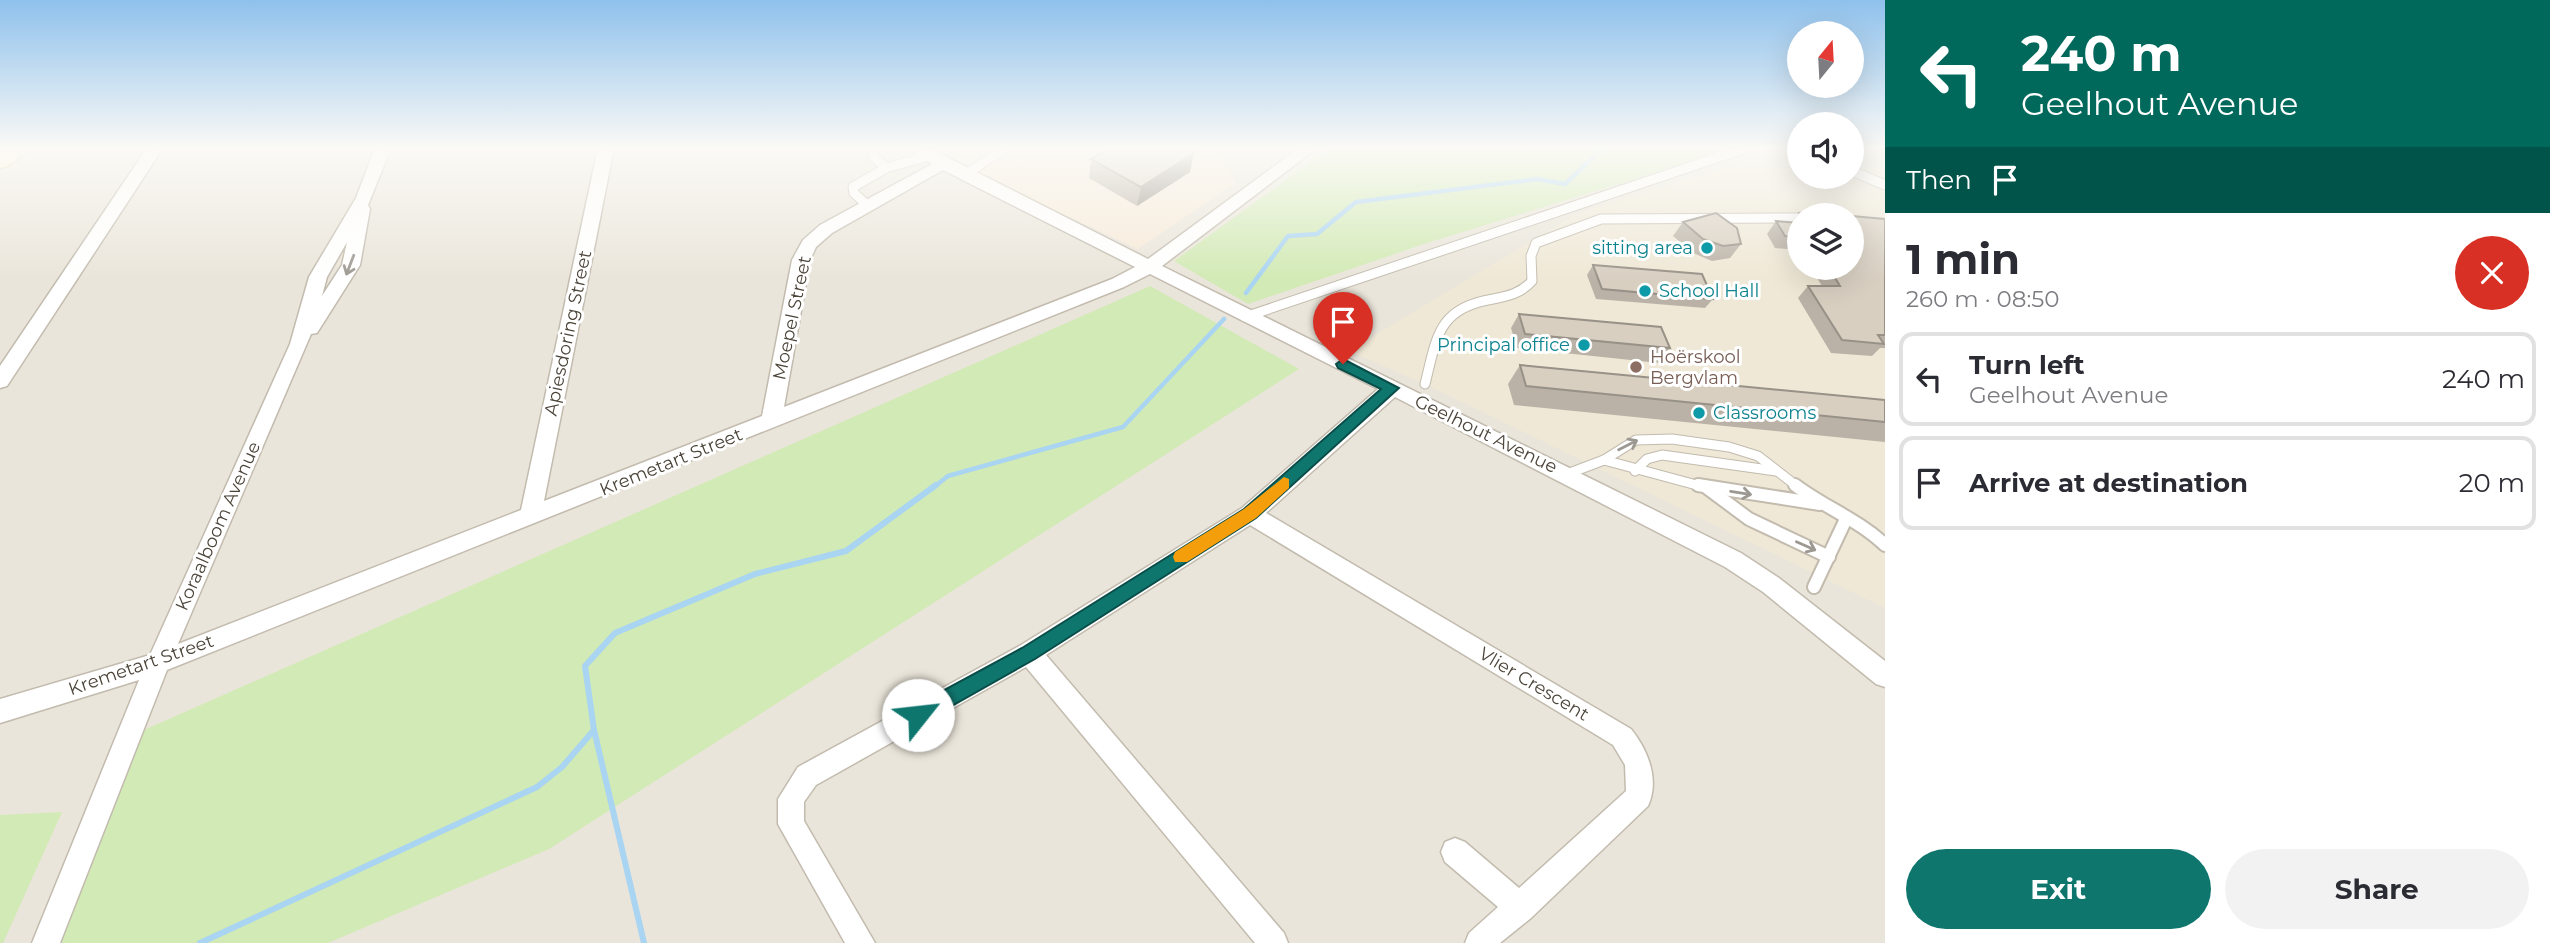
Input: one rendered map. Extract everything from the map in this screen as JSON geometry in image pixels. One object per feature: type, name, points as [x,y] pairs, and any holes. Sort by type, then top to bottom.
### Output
[{"type":"street","points":[[0,381],[126,192]]},
{"type":"street","name":"Koraalboom Avenue","points":[[48,938],[158,663],[299,344],[351,265],[366,192]]},
{"type":"street","name":"Apiesdoring Street","points":[[530,517],[597,192]]},
{"type":"street","name":"Moepel Street","points":[[771,422],[801,260],[809,244],[825,229],[868,206],[885,192]]},
{"type":"street","name":"Geelhout Avenue","points":[[998,192],[1245,317],[1567,474],[1733,560],[1771,585],[1885,676]]},
{"type":"street","name":"Kremetart Street","points":[[0,711],[158,663],[1118,283],[1147,268],[1250,192]]},
{"type":"street","points":[[861,943],[791,824],[791,799],[807,776],[1029,653],[1250,514],[1392,388]]},
{"type":"street","name":"Vlier Crescent","points":[[1250,514],[1622,737],[1635,752],[1640,773],[1639,797],[1521,908],[1479,943]]},
{"type":"street","points":[[1029,653],[1274,943]]},
{"type":"street","points":[[1455,852],[1521,908]]},
{"type":"lane","points":[[853,192],[868,206]]},
{"type":"lane","points":[[1245,317],[1616,192]]},
{"type":"lane","points":[[1425,384],[1439,334],[1451,314],[1461,305],[1524,291],[1532,281],[1532,247],[1536,243],[1601,219],[1787,218]]},
{"type":"lane","points":[[1567,474],[1604,460],[1636,440],[1661,438],[1729,447],[1758,456],[1819,505],[1869,530],[1885,545]]},
{"type":"lane","points":[[1635,471],[1647,459],[1662,455],[1780,471]]},
{"type":"lane","points":[[1604,460],[1635,471],[1706,487],[1819,505]]},
{"type":"lane","points":[[1706,487],[1726,506],[1746,519],[1829,557]]},
{"type":"lane","points":[[1814,587],[1846,519]]},
{"type":"shaded area","points":[[0,192],[1885,192],[1885,943],[0,943]]},
{"type":"shaded area","points":[[1016,192],[1222,192],[1138,249]]},
{"type":"shaded area","name":"Hoërskool Bergvlam","points":[[1647,192],[1885,192],[1885,608],[1425,384],[1349,351],[1578,213]]},
{"type":"green space","points":[[1269,192],[1592,192],[1427,243],[1248,304],[1174,261]]},
{"type":"green space","points":[[1150,286],[1299,369],[549,849],[328,943],[59,943],[144,730]]},
{"type":"green space","points":[[62,812],[3,943],[0,943],[0,815]]},
{"type":"building","points":[[1716,213],[1737,228],[1741,244],[1723,246],[1703,239],[1683,222]]},
{"type":"building","points":[[1864,217],[1885,219],[1885,335],[1878,335],[1884,344],[1842,340],[1808,286],[1840,286],[1836,280],[1864,280]]},
{"type":"building","points":[[1776,221],[1787,222],[1785,236]]},
{"type":"building","points":[[1593,265],[1702,274],[1713,299],[1602,289]]},
{"type":"building","points":[[1519,314],[1661,327],[1670,348],[1525,334]]},
{"type":"building","points":[[1520,365],[1885,400],[1885,422],[1526,386]]},
{"type":"waterway","points":[[1246,293],[1288,236],[1317,234],[1356,202],[1435,192]]},
{"type":"waterway","points":[[934,487],[948,476],[1123,427],[1224,319]]},
{"type":"waterway","points":[[594,730],[585,666],[615,633],[755,574],[846,551],[936,485]]},
{"type":"waterway","points":[[200,943],[537,787],[562,767],[594,730]]},
{"type":"waterway","points":[[594,730],[644,943]]},
{"type":"slow traffic","points":[[1181,557],[1250,514],[1284,484]]},
{"type":"place","name":"sitting area","points":[[1707,248]]},
{"type":"place","name":"School Hall","points":[[1645,291]]},
{"type":"place","name":"Principal office","points":[[1584,345]]},
{"type":"place","name":"Hoërskool Bergvlam","points":[[1636,367]]},
{"type":"place","name":"Classrooms","points":[[1699,413]]},
{"type":"route","points":[[918,715],[1029,653],[1250,514],[1392,388],[1343,364]]}]
